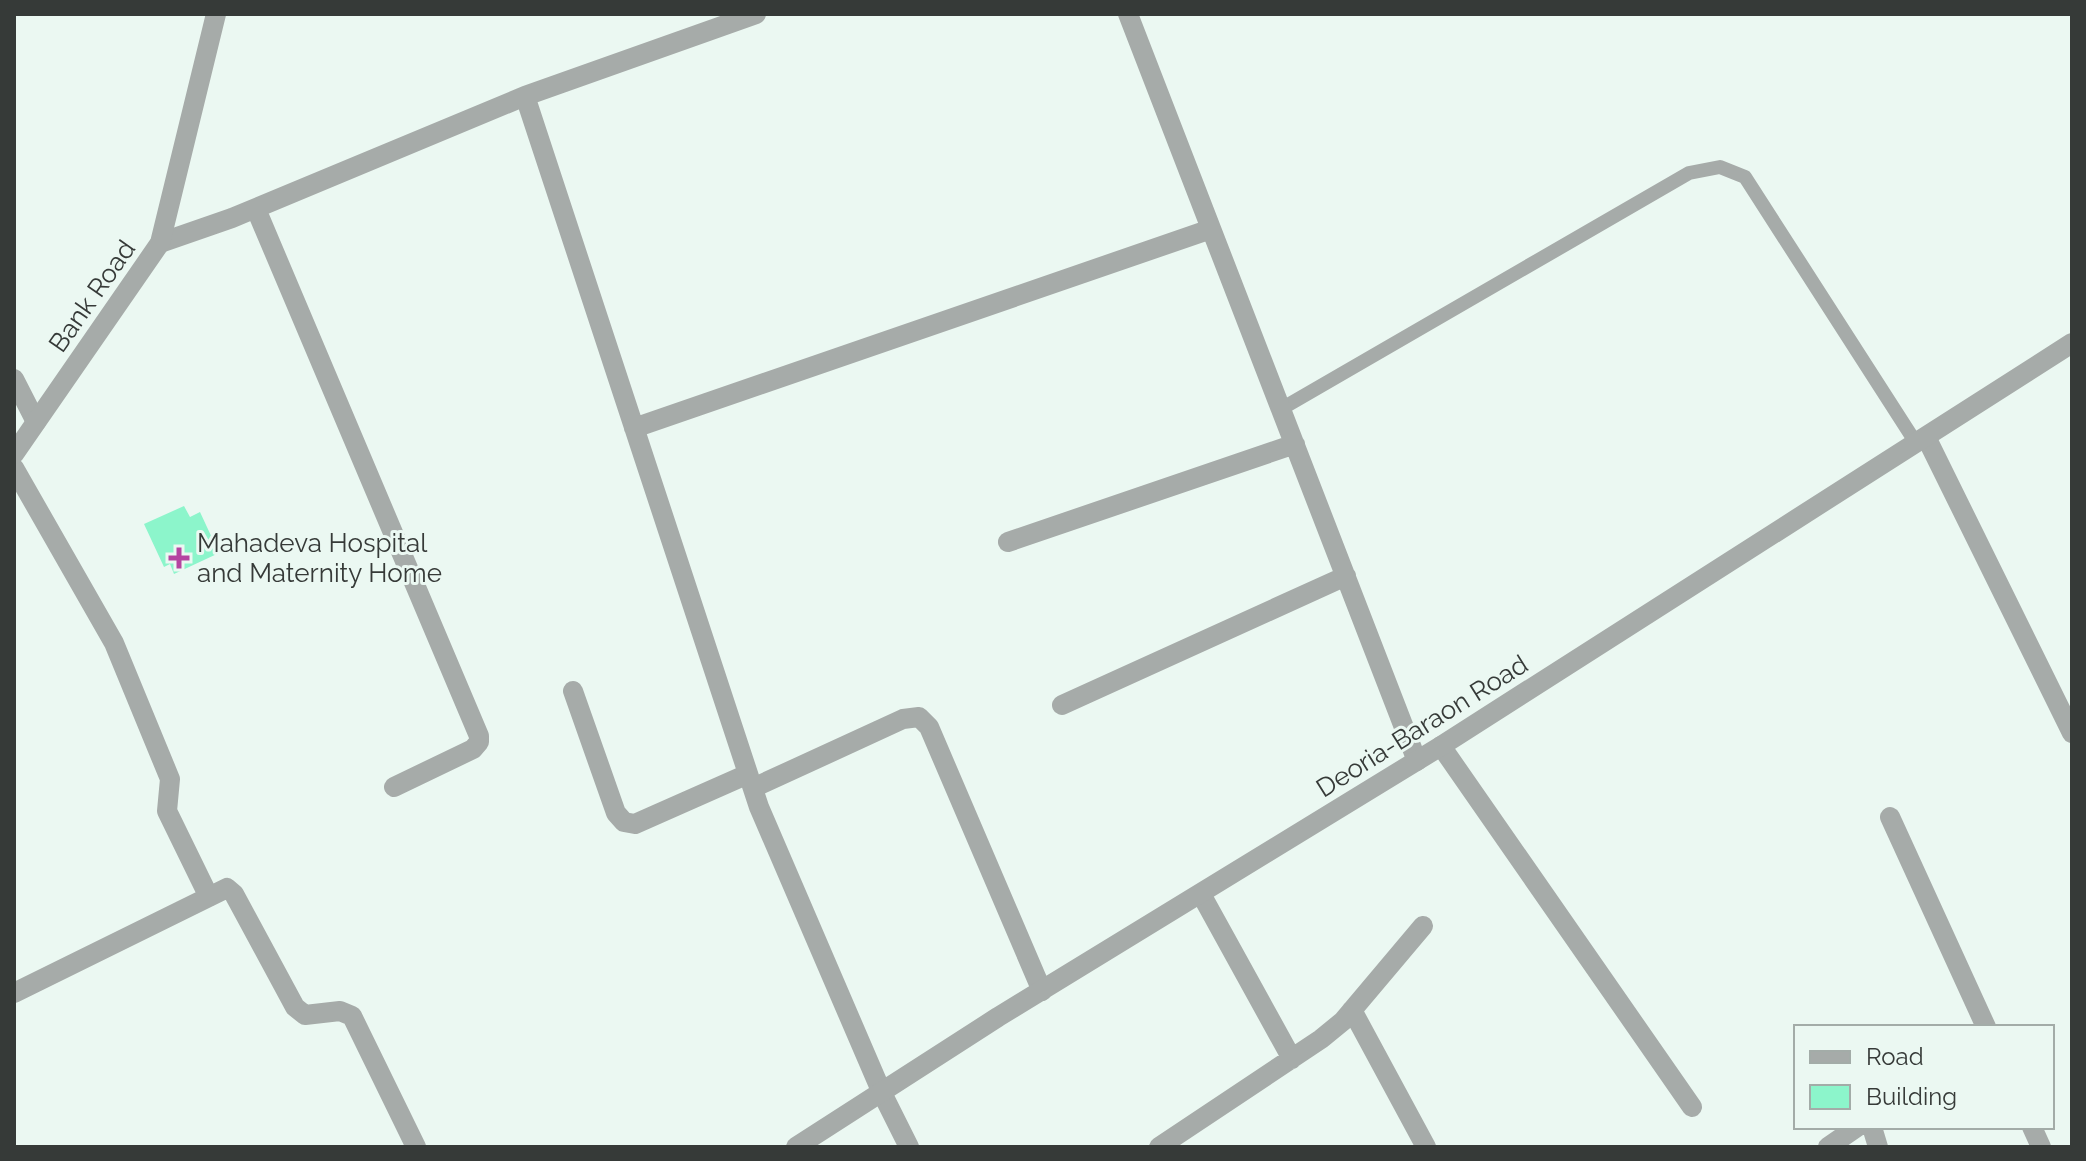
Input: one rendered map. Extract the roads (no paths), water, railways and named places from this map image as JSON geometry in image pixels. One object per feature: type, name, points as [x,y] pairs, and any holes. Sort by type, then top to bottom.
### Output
[{"type":"street","name":"Bank Road","points":[[14,454],[160,243],[216,14]]},
{"type":"street","points":[[160,243],[256,209],[525,96],[756,14]]},
{"type":"street","points":[[1128,14],[1417,761]]},
{"type":"street","points":[[525,96],[750,781],[882,1093],[909,1147]]},
{"type":"street","points":[[256,209],[479,736],[479,742],[473,749],[394,787]]},
{"type":"street","points":[[634,428],[1211,229]]},
{"type":"street","name":"Deoria-Baraon Road","points":[[796,1147],[1042,991],[1441,746],[2072,343]]},
{"type":"street","points":[[14,379],[36,422]]},
{"type":"street","points":[[1921,440],[2072,733]]},
{"type":"street","points":[[1008,542],[1295,444]]},
{"type":"street","points":[[14,468],[114,643],[170,779],[167,811],[209,897]]},
{"type":"street","points":[[1062,705],[1346,576]]},
{"type":"street","points":[[573,691],[616,813],[624,822],[635,824],[903,719],[919,717],[929,727],[1042,991]]},
{"type":"street","points":[[1441,746],[1692,1107]]},
{"type":"street","points":[[1890,817],[1985,1025]]},
{"type":"street","points":[[14,993],[227,888],[234,894],[295,1007],[305,1015],[340,1011],[352,1016],[416,1147]]},
{"type":"street","points":[[1201,894],[1292,1059]]},
{"type":"street","points":[[1159,1147],[1321,1039],[1352,1010],[1423,926]]},
{"type":"street","points":[[1352,1010],[1426,1147]]},
{"type":"street","points":[[1828,1147],[1854,1129]]},
{"type":"lane","points":[[1281,409],[1689,173],[1720,167],[1745,177],[1921,440]]},
{"type":"place","name":"Mahadeva Hospital and Maternity Home","points":[[179,558]]}]
